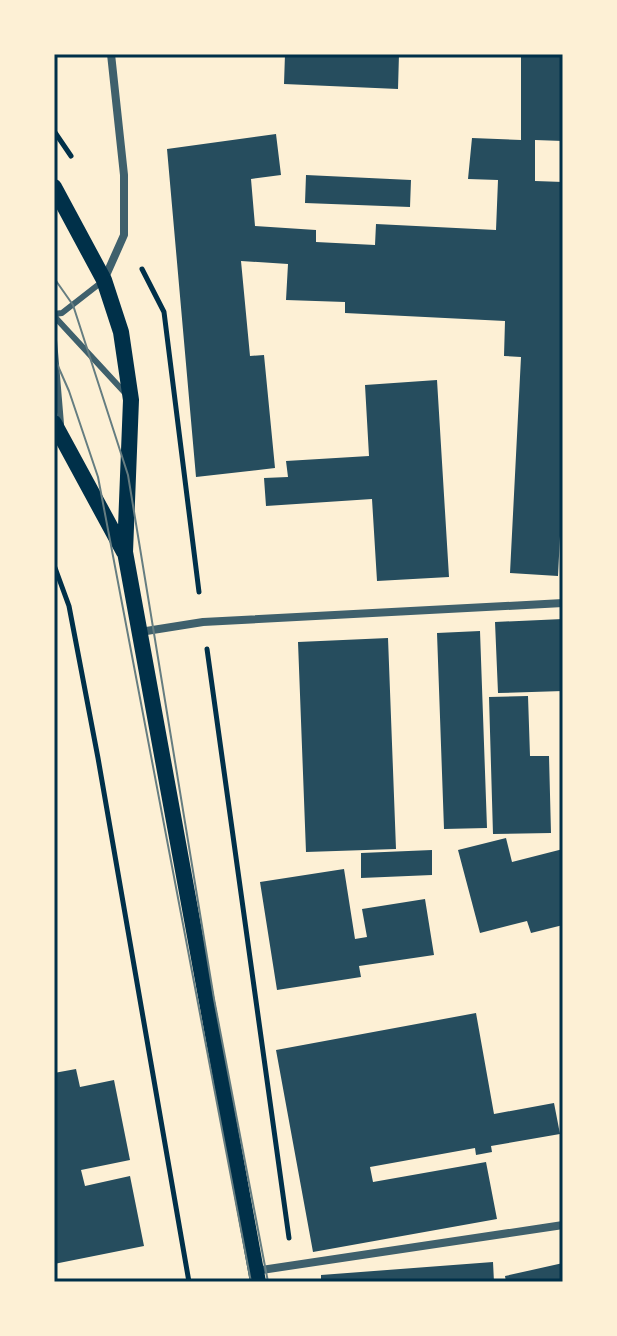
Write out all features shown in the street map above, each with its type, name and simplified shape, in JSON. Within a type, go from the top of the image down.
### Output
[{"type":"main road","points":[[54,187],[104,280],[121,332],[131,400],[125,552],[256,1276]]},
{"type":"main road","points":[[58,429],[125,552]]},
{"type":"street","points":[[104,280],[124,235],[124,175],[111,54]]},
{"type":"street","points":[[139,633],[203,622],[563,603]]},
{"type":"street","points":[[256,1276],[293,1266],[563,1225]]},
{"type":"lane","points":[[104,280],[62,313],[54,315],[131,400]]},
{"type":"lane","points":[[54,340],[58,429]]},
{"type":"path","points":[[54,131],[80,170]]},
{"type":"path","points":[[124,235],[164,312],[203,622],[293,1266]]},
{"type":"path","points":[[54,565],[69,606],[98,758],[189,1282]]},
{"type":"building","points":[[285,54],[399,54],[398,89],[284,84]]},
{"type":"building","points":[[521,54],[563,54],[563,141],[535,140],[535,181],[563,182],[563,476],[558,576],[510,573],[521,357],[504,356],[505,321],[345,313],[345,302],[286,300],[288,264],[241,261],[250,356],[264,355],[275,468],[196,477],[167,149],[276,134],[281,175],[251,179],[255,226],[316,230],[316,242],[375,245],[376,224],[496,230],[498,180],[468,179],[472,138],[521,140]]},
{"type":"building","points":[[306,175],[411,180],[410,207],[305,203]]},
{"type":"building","points":[[437,380],[449,577],[377,581],[372,499],[266,506],[264,478],[288,477],[286,461],[369,456],[365,385]]},
{"type":"building","points":[[563,619],[563,691],[498,693],[495,622]]},
{"type":"building","points":[[480,631],[487,828],[444,829],[437,633]]},
{"type":"building","points":[[388,638],[396,849],[306,852],[298,642]]},
{"type":"building","points":[[528,696],[530,756],[549,756],[551,833],[493,834],[489,697]]},
{"type":"building","points":[[506,838],[512,862],[563,849],[563,925],[531,933],[527,921],[480,933],[458,850]]},
{"type":"building","points":[[432,850],[432,875],[361,878],[361,853]]},
{"type":"building","points":[[344,869],[355,939],[367,937],[362,909],[425,899],[434,955],[359,966],[361,977],[277,990],[260,882]]},
{"type":"building","points":[[476,1013],[494,1114],[554,1103],[560,1134],[491,1146],[492,1152],[476,1155],[475,1148],[370,1167],[373,1182],[486,1162],[497,1219],[313,1252],[276,1050]]},
{"type":"building","points":[[76,1069],[80,1087],[114,1080],[130,1160],[81,1170],[85,1186],[130,1176],[144,1246],[54,1264],[54,1073]]},
{"type":"building","points":[[493,1262],[494,1282],[321,1282],[321,1275]]},
{"type":"building","points":[[563,1263],[563,1282],[506,1282],[505,1276]]},
{"type":"tram line","points":[[54,278],[73,305],[128,475],[214,999],[268,1282]]},
{"type":"tram line","points":[[54,357],[98,477],[251,1282]]}]
